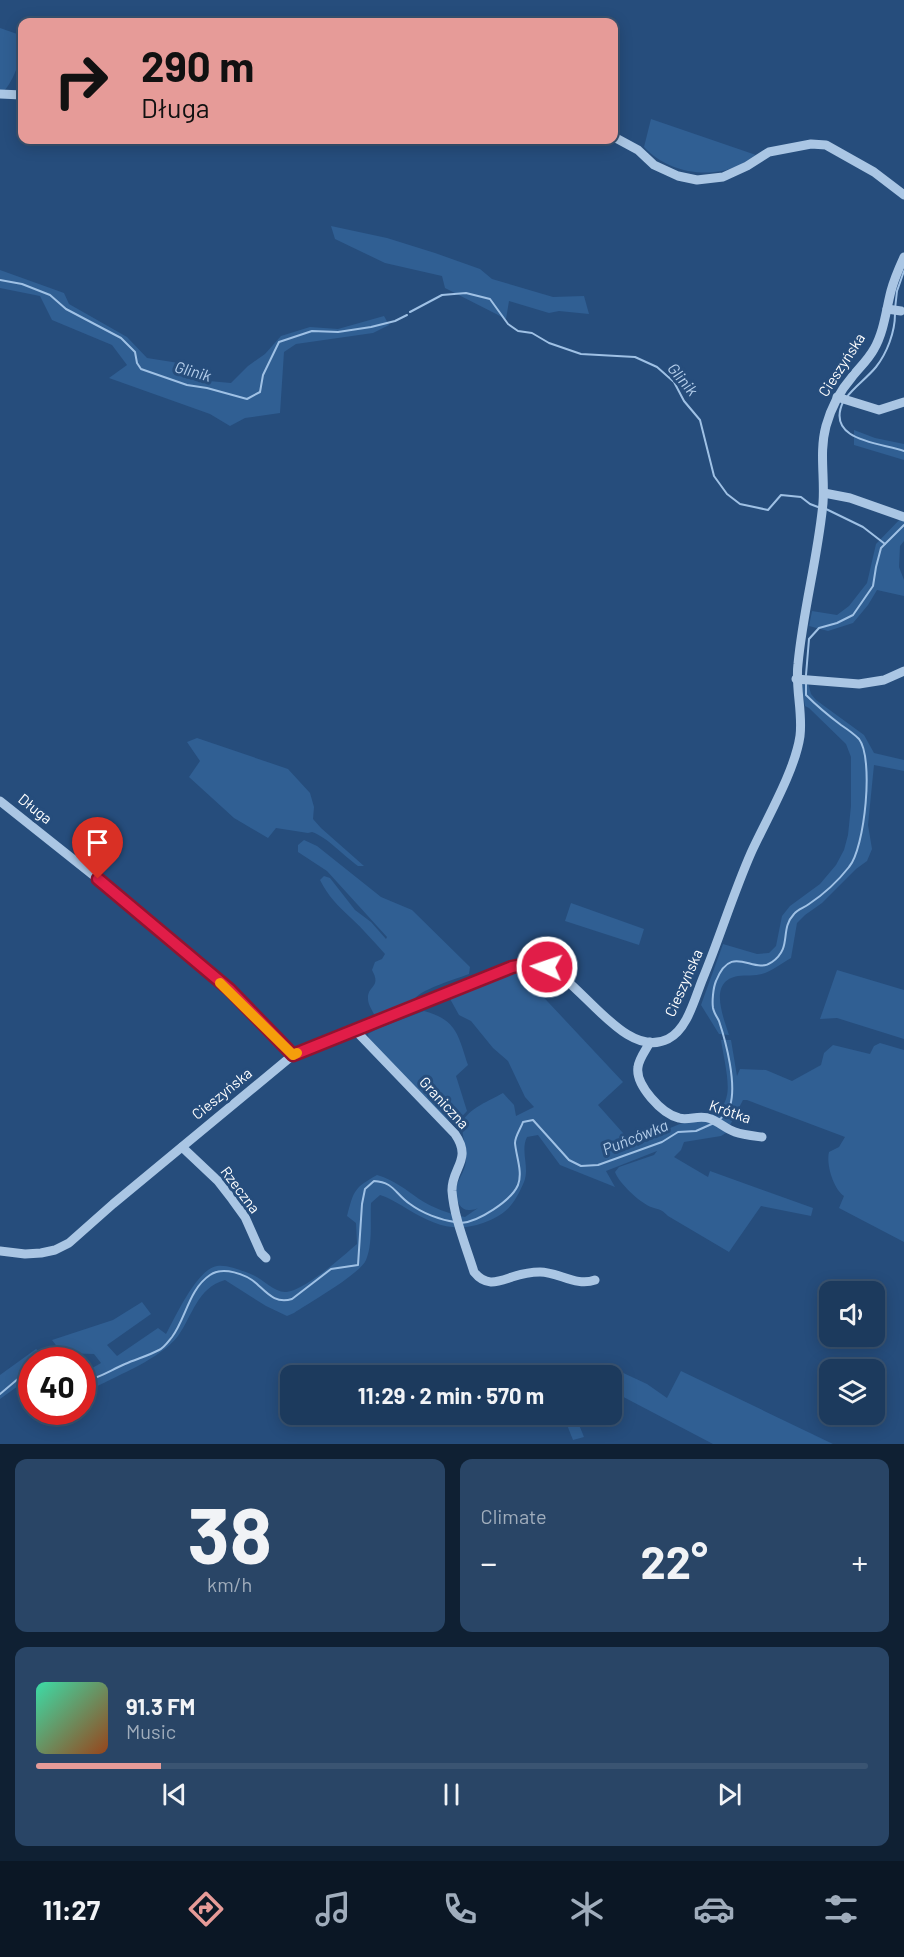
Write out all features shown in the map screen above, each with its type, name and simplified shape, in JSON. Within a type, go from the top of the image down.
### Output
[{"type":"street","points":[[0,94],[18,95]]},
{"type":"street","points":[[618,138],[638,150],[654,165],[678,176],[697,180],[723,177],[769,152],[811,144],[826,145],[874,172],[904,195]]},
{"type":"street","name":"Cieszyńska","points":[[0,1251],[41,1253],[65,1246],[293,1055],[504,970],[533,963],[551,969],[628,1034],[650,1042],[670,1038],[678,1031],[685,1021],[714,952],[750,855],[798,745],[803,679],[802,627],[821,525],[824,493],[822,444],[831,411],[874,349],[894,310],[896,275],[904,257]]},
{"type":"street","points":[[842,398],[879,410],[904,402]]},
{"type":"street","points":[[824,493],[850,498],[904,517]]},
{"type":"street","points":[[803,679],[842,684],[865,683],[884,680],[904,671]]},
{"type":"street","name":"Długa","points":[[0,801],[98,879],[229,989],[293,1055]]},
{"type":"street","name":"Graniczna","points":[[355,1030],[458,1137],[462,1148],[462,1158],[452,1190],[460,1230],[474,1272],[485,1281],[500,1282],[513,1276],[542,1272],[586,1283],[595,1280]]},
{"type":"street","name":"Krótka","points":[[650,1042],[638,1067],[638,1078],[658,1105],[670,1115],[680,1119],[703,1116],[735,1132],[762,1137]]},
{"type":"street","name":"Rzeczna","points":[[182,1147],[218,1181],[232,1199],[245,1217],[261,1253],[266,1258]]},
{"type":"shaded area","points":[[0,28],[18,34],[18,65],[7,87],[3,92],[0,91]]},
{"type":"shaded area","points":[[651,119],[756,155],[728,170],[702,172],[676,168],[653,156],[644,147]]},
{"type":"shaded area","points":[[331,226],[387,238],[435,253],[480,269],[492,279],[553,297],[584,296],[589,314],[559,311],[549,313],[509,301],[506,319],[445,288],[442,276],[385,263],[335,239]]},
{"type":"shaded area","points":[[0,270],[64,293],[69,304],[127,337],[147,358],[185,364],[209,381],[231,383],[248,366],[265,354],[281,336],[310,327],[338,329],[384,316],[389,325],[373,333],[296,344],[284,352],[280,413],[245,418],[230,426],[210,414],[109,378],[127,365],[112,345],[52,320],[40,296],[0,288]]},
{"type":"shaded area","points":[[854,430],[875,438],[904,444],[904,460],[854,445]]},
{"type":"shaded area","points":[[904,515],[904,541],[900,546],[899,567],[904,580],[904,596],[877,590],[853,623],[828,631],[809,626],[812,611],[837,615],[849,606],[867,583],[876,544]]},
{"type":"shaded area","points":[[801,683],[808,683],[811,694],[816,700],[864,735],[874,753],[904,760],[904,771],[874,765],[868,825],[872,849],[867,861],[797,923],[791,958],[766,973],[738,976],[729,979],[723,985],[720,992],[721,1009],[729,1035],[719,1034],[701,1005],[723,944],[757,954],[769,953],[776,946],[782,916],[790,906],[820,884],[836,865],[844,850],[848,835],[851,806],[851,757],[846,744],[805,706]]},
{"type":"shaded area","points":[[197,738],[288,769],[310,793],[314,807],[313,819],[364,866],[358,866],[318,834],[276,828],[268,838],[234,818],[189,777],[200,761],[187,742]]},
{"type":"shaded area","points":[[304,840],[317,846],[381,897],[412,910],[470,967],[469,974],[429,989],[413,1001],[384,1013],[374,1014],[368,999],[368,994],[375,983],[372,970],[375,962],[382,959],[385,954],[326,891],[320,880],[324,876],[330,878],[355,910],[371,922],[386,939],[387,937],[327,871],[298,852],[298,845]]},
{"type":"shaded area","points":[[571,903],[644,929],[639,945],[565,921]]},
{"type":"shaded area","points":[[837,970],[904,990],[904,1039],[837,1018],[820,1019]]},
{"type":"shaded area","points":[[519,971],[623,1082],[598,1105],[631,1142],[638,1146],[670,1128],[720,1109],[728,1089],[721,1040],[731,1040],[737,1076],[740,1069],[766,1070],[792,1081],[821,1065],[824,1053],[833,1045],[870,1054],[874,1046],[880,1043],[904,1050],[904,1242],[839,1208],[844,1196],[834,1182],[828,1157],[829,1152],[839,1147],[845,1137],[747,1100],[743,1100],[726,1133],[721,1136],[684,1142],[681,1150],[674,1157],[708,1177],[710,1171],[813,1208],[811,1216],[761,1206],[729,1252],[662,1211],[646,1205],[625,1187],[615,1172],[619,1167],[654,1155],[657,1151],[606,1171],[615,1187],[560,1165],[538,1135],[527,1137],[524,1148],[526,1176],[524,1182],[513,1203],[498,1216],[473,1226],[445,1226],[427,1220],[380,1195],[371,1203],[370,1239],[366,1260],[354,1273],[333,1288],[287,1316],[266,1306],[225,1280],[208,1289],[178,1336],[161,1352],[96,1387],[96,1366],[101,1363],[96,1357],[96,1347],[57,1347],[52,1340],[113,1320],[142,1302],[151,1314],[107,1345],[117,1356],[158,1328],[166,1334],[195,1284],[209,1269],[217,1266],[230,1267],[249,1273],[273,1288],[285,1292],[302,1286],[322,1273],[357,1244],[356,1223],[347,1216],[349,1207],[359,1187],[377,1175],[447,1212],[465,1217],[478,1208],[466,1210],[462,1208],[456,1193],[466,1163],[462,1123],[474,1109],[503,1093],[514,1105],[516,1116],[534,1107],[525,1097],[508,1061],[493,1048],[471,1021],[459,1015],[449,997]]},
{"type":"shaded area","points":[[424,1011],[443,1019],[455,1030],[468,1065],[456,1076],[467,1111],[455,1124],[439,1115],[369,1041],[368,1034],[379,1028]]},
{"type":"shaded area","points":[[18,1362],[18,1386],[0,1399],[0,1375]]},
{"type":"shaded area","points":[[681,1371],[833,1444],[713,1444],[622,1396],[622,1372],[647,1384],[667,1398]]},
{"type":"shaded area","points":[[567,1425],[579,1425],[584,1437],[573,1440]]},
{"type":"waterway","name":"Puńcówka","points":[[895,309],[897,291],[904,271]]},
{"type":"waterway","name":"Glinik","points":[[0,280],[22,284],[50,295],[66,309],[121,338],[135,352],[141,369],[187,385],[247,399],[260,392],[263,375],[279,342],[312,331],[338,332],[371,327],[395,321],[407,315]]},
{"type":"waterway","name":"Glinik","points":[[410,312],[442,295],[466,293],[490,299],[508,324],[518,331],[532,333],[549,343],[581,354],[635,357],[657,367],[674,382],[684,401],[700,420],[714,476],[727,494],[740,504],[768,510],[781,495],[801,497],[818,507]]},
{"type":"waterway","name":"Puńcówka","points":[[846,398],[884,355],[892,335],[895,314]]},
{"type":"waterway","name":"Puńcówka","points":[[843,402],[840,415],[842,425],[848,433],[870,442],[904,451]]},
{"type":"waterway","name":"Glinik","points":[[826,509],[863,527],[885,544]]},
{"type":"waterway","name":"Puńcówka","points":[[806,675],[809,639],[819,628],[853,615],[873,586],[881,548],[904,525]]},
{"type":"waterway","name":"Puńcówka","points":[[719,1120],[729,1108],[732,1086],[725,1040],[713,1008],[716,981],[722,969],[729,963],[736,961],[765,965],[778,956],[784,944],[787,926],[794,914],[825,892],[849,867],[855,857],[863,823],[867,783],[864,749],[857,737],[806,695],[806,684]]},
{"type":"waterway","name":"Puńcówka","points":[[461,1223],[476,1219],[493,1210],[509,1198],[518,1185],[520,1175],[515,1140],[523,1122],[533,1120],[569,1160],[581,1166],[598,1165],[662,1142],[678,1132],[696,1131],[714,1123]]},
{"type":"waterway","name":"Puńcówka","points":[[96,1377],[163,1348],[177,1329],[197,1288],[215,1272],[228,1271],[241,1274],[273,1297],[286,1300],[292,1299],[331,1269],[358,1265],[362,1204],[365,1189],[374,1181],[390,1186],[420,1210],[437,1218],[455,1222]]},
{"type":"waterway","name":"Puńcówka","points":[[0,1394],[18,1379]]},
{"type":"slow traffic","points":[[220,983],[229,989],[293,1055],[297,1053]]},
{"type":"route","points":[[98,879],[229,989],[293,1055],[512,967],[538,963],[547,967]]}]
